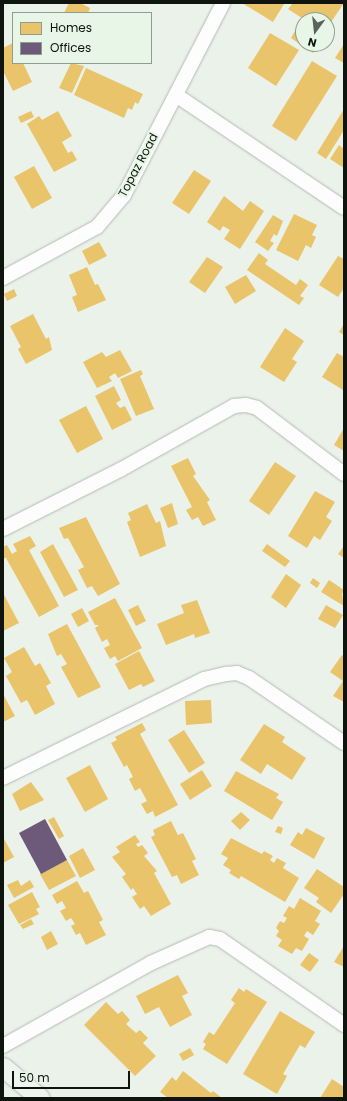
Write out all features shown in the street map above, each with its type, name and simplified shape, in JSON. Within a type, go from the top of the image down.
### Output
[{"type":"main road","points":[[3,1067],[40,1098]]},
{"type":"street","name":"Topaz Road","points":[[3,278],[97,227],[124,195],[223,3]]},
{"type":"street","points":[[176,95],[344,208]]},
{"type":"street","points":[[3,529],[120,470],[234,406],[246,405],[257,408],[344,474]]},
{"type":"street","points":[[3,778],[204,679],[226,674],[237,673],[249,678],[344,743]]},
{"type":"street","points":[[3,1046],[151,963],[209,937],[220,939],[344,1025]]},
{"type":"building: Homes","points":[[69,3],[80,3],[90,8],[88,12],[64,12]]},
{"type":"building: Homes","points":[[242,3],[282,3],[284,4],[273,22]]},
{"type":"building: Homes","points":[[293,3],[344,3],[335,16],[335,12],[295,12],[295,14],[288,9]]},
{"type":"building: Homes","points":[[295,31],[295,41],[291,38]]},
{"type":"building: Homes","points":[[270,33],[295,48],[295,52],[298,52],[276,86],[248,68]]},
{"type":"building: Homes","points":[[12,44],[12,64],[23,64],[32,82],[13,91],[3,71],[3,48]]},
{"type":"building: Homes","points":[[344,44],[344,63],[335,58]]},
{"type":"building: Homes","points":[[312,61],[337,76],[296,141],[272,126]]},
{"type":"building: Homes","points":[[71,64],[84,66],[72,93],[59,88]]},
{"type":"building: Homes","points":[[86,68],[143,94],[138,104],[135,102],[132,110],[128,108],[124,118],[74,95]]},
{"type":"building: Homes","points":[[344,109],[344,130],[326,159],[317,153]]},
{"type":"building: Homes","points":[[31,111],[34,117],[21,123],[18,117]]},
{"type":"building: Homes","points":[[58,111],[72,136],[62,142],[68,153],[72,151],[77,160],[54,172],[27,124],[39,116],[42,120]]},
{"type":"building: Homes","points":[[339,145],[344,149],[344,168],[330,159]]},
{"type":"building: Homes","points":[[34,166],[52,198],[32,209],[14,177]]},
{"type":"building: Homes","points":[[194,170],[211,181],[189,214],[172,203]]},
{"type":"building: Homes","points":[[224,196],[243,211],[250,201],[264,211],[240,249],[224,239],[230,230],[223,226],[220,231],[207,222]]},
{"type":"building: Homes","points":[[294,214],[317,225],[312,235],[316,237],[311,248],[306,245],[298,261],[276,250]]},
{"type":"building: Homes","points":[[273,215],[283,221],[277,236],[274,234],[270,241],[274,243],[268,251],[255,242]]},
{"type":"building: Homes","points":[[99,242],[107,256],[89,265],[82,251]]},
{"type":"building: Homes","points":[[259,253],[268,260],[265,264],[296,285],[300,279],[308,285],[300,296],[304,298],[299,305],[247,270]]},
{"type":"building: Homes","points":[[338,256],[344,259],[344,288],[338,297],[319,285]]},
{"type":"building: Homes","points":[[207,257],[223,267],[205,293],[189,282]]},
{"type":"building: Homes","points":[[87,267],[95,285],[98,284],[106,300],[78,312],[72,297],[77,295],[69,275]]},
{"type":"building: Homes","points":[[246,275],[256,291],[235,304],[225,287]]},
{"type":"building: Homes","points":[[14,289],[17,296],[7,301],[4,294]]},
{"type":"building: Homes","points":[[33,314],[46,339],[49,337],[52,350],[26,364],[18,349],[21,347],[10,326]]},
{"type":"building: Homes","points":[[344,324],[344,335],[339,332]]},
{"type":"building: Homes","points":[[285,328],[304,341],[292,359],[297,362],[284,382],[260,367]]},
{"type":"building: Homes","points":[[120,350],[132,371],[118,378],[115,373],[109,377],[112,381],[97,388],[83,362],[102,352],[106,357]]},
{"type":"building: Homes","points":[[337,353],[344,357],[343,390],[322,377]]},
{"type":"building: Homes","points":[[141,370],[143,374],[140,376],[154,409],[136,416],[120,379]]},
{"type":"building: Homes","points":[[114,386],[121,400],[116,403],[120,408],[125,406],[132,420],[112,430],[95,396]]},
{"type":"building: Homes","points":[[86,406],[103,439],[77,453],[59,420]]},
{"type":"building: Homes","points":[[344,428],[344,451],[334,445]]},
{"type":"building: Homes","points":[[188,458],[196,474],[193,476],[210,500],[207,502],[216,520],[203,526],[198,517],[192,520],[186,510],[192,507],[171,466]]},
{"type":"building: Homes","points":[[275,462],[296,476],[269,515],[249,501]]},
{"type":"building: Homes","points":[[315,491],[335,502],[326,517],[332,521],[320,540],[314,536],[307,548],[288,536]]},
{"type":"building: Homes","points":[[172,503],[178,524],[168,528],[160,508]]},
{"type":"building: Homes","points":[[147,504],[156,523],[160,521],[166,546],[140,557],[127,522],[131,520],[128,513]]},
{"type":"building: Homes","points":[[86,517],[120,584],[98,596],[92,586],[87,588],[78,570],[84,567],[68,538],[64,539],[59,528]]},
{"type":"building: Homes","points":[[30,536],[36,546],[29,550],[59,606],[39,617],[6,558],[3,558],[3,547],[7,545],[12,554],[17,551],[13,544]]},
{"type":"building: Homes","points":[[53,544],[78,590],[64,597],[40,552]]},
{"type":"building: Homes","points":[[267,544],[290,561],[285,567],[262,551]]},
{"type":"building: Homes","points":[[344,546],[344,558],[338,554]]},
{"type":"building: Homes","points":[[286,574],[301,585],[286,608],[271,597]]},
{"type":"building: Homes","points":[[313,578],[320,583],[317,588],[310,583]]},
{"type":"building: Homes","points":[[329,580],[344,590],[342,594],[344,606],[321,592]]},
{"type":"building: Homes","points":[[3,593],[19,623],[3,631]]},
{"type":"building: Homes","points":[[115,598],[142,648],[118,661],[115,656],[110,659],[104,648],[110,645],[107,639],[102,642],[95,628],[99,625],[95,625],[88,612]]},
{"type":"building: Homes","points":[[197,600],[210,633],[195,638],[194,634],[166,645],[157,624],[184,613],[181,605]]},
{"type":"building: Homes","points":[[138,605],[146,621],[136,626],[128,610]]},
{"type":"building: Homes","points":[[326,605],[343,615],[335,628],[318,619]]},
{"type":"building: Homes","points":[[82,608],[89,621],[78,627],[71,614]]},
{"type":"building: Homes","points":[[67,624],[101,687],[78,698],[61,667],[67,664],[61,654],[57,656],[48,634]]},
{"type":"building: Homes","points":[[24,647],[35,666],[40,663],[51,683],[46,686],[55,704],[35,715],[27,700],[21,703],[6,676],[12,672],[4,658]]},
{"type":"building: Homes","points":[[139,651],[155,681],[143,687],[141,684],[129,690],[115,664]]},
{"type":"building: Homes","points":[[342,655],[344,657],[344,702],[333,696],[343,681],[330,672]]},
{"type":"building: Homes","points":[[3,694],[15,716],[3,722]]},
{"type":"building: Homes","points":[[211,700],[212,723],[186,725],[185,701]]},
{"type":"building: Homes","points":[[142,723],[146,730],[140,734],[178,805],[155,817],[153,811],[147,814],[141,804],[147,801],[140,788],[135,791],[129,779],[133,777],[127,765],[124,767],[111,743],[117,740],[115,737]]},
{"type":"building: Homes","points":[[264,724],[285,737],[282,742],[306,758],[292,780],[267,764],[261,774],[240,760]]},
{"type":"building: Homes","points":[[184,730],[205,763],[189,773],[168,740]]},
{"type":"building: Homes","points":[[90,765],[108,799],[85,812],[66,778]]},
{"type":"building: Homes","points":[[202,770],[212,786],[190,800],[180,784]]},
{"type":"building: Homes","points":[[236,771],[279,794],[276,798],[283,802],[272,820],[224,791]]},
{"type":"building: Homes","points":[[31,782],[44,800],[20,811],[12,794]]},
{"type":"building: Homes","points":[[241,812],[250,820],[240,830],[231,821]]},
{"type":"building: Homes","points":[[54,817],[64,836],[59,839],[48,820]]},
{"type":"building: Homes","points":[[171,821],[178,835],[183,833],[196,859],[192,861],[199,875],[181,884],[177,875],[172,877],[151,837],[155,835],[153,830]]},
{"type":"building: Homes","points":[[278,826],[283,828],[281,834],[275,832]]},
{"type":"building: Homes","points":[[306,828],[325,838],[314,859],[290,845],[298,832],[302,835]]},
{"type":"building: Homes","points":[[135,835],[140,842],[136,844],[138,847],[142,845],[148,853],[144,856],[157,871],[154,873],[171,904],[151,916],[144,906],[140,909],[132,897],[137,894],[133,888],[131,890],[122,877],[126,874],[112,857],[120,852],[116,847]]},
{"type":"building: Homes","points":[[231,838],[262,854],[264,851],[273,856],[270,860],[274,863],[277,858],[286,863],[283,868],[299,878],[285,902],[241,876],[239,879],[229,873],[231,870],[223,865],[228,858],[221,854]]},
{"type":"building: Homes","points":[[4,839],[14,857],[3,863],[3,840]]},
{"type":"building: Homes","points":[[83,848],[95,870],[80,878],[69,856]]},
{"type":"building: Homes","points":[[67,860],[76,876],[49,890],[40,874]]},
{"type":"building: Homes","points":[[317,869],[344,887],[344,894],[331,913],[316,902],[319,898],[304,888]]},
{"type":"building: Homes","points":[[18,880],[21,886],[30,880],[34,887],[14,898],[7,885]]},
{"type":"building: Homes","points":[[77,881],[84,893],[88,891],[103,920],[99,922],[106,935],[86,945],[80,933],[76,935],[71,926],[75,924],[71,918],[66,921],[60,911],[66,908],[62,901],[57,904],[52,895]]},
{"type":"building: Homes","points":[[32,892],[40,907],[36,909],[39,914],[19,924],[8,905]]},
{"type":"building: Homes","points":[[300,898],[321,911],[315,921],[320,924],[313,935],[307,931],[304,936],[309,939],[302,951],[296,948],[292,954],[278,946],[282,940],[276,936],[279,931],[276,928],[280,921],[284,923],[287,918],[283,916],[289,906],[294,909]]},
{"type":"building: Homes","points":[[31,919],[34,924],[23,929],[20,925]]},
{"type":"building: Homes","points":[[51,931],[58,944],[47,950],[41,937]]},
{"type":"building: Homes","points":[[344,946],[344,967],[334,962]]},
{"type":"building: Homes","points":[[309,953],[319,960],[310,972],[300,965]]},
{"type":"building: Homes","points":[[178,975],[188,993],[182,996],[192,1015],[170,1027],[159,1007],[145,1014],[136,996]]},
{"type":"building: Homes","points":[[239,988],[244,992],[246,989],[267,1002],[227,1064],[203,1049],[206,1044],[203,1042],[209,1032],[214,1035],[235,1003],[231,1000]]},
{"type":"building: Homes","points":[[106,1002],[118,1014],[122,1011],[130,1020],[126,1024],[136,1033],[140,1030],[148,1038],[143,1043],[156,1056],[135,1076],[84,1025]]},
{"type":"building: Homes","points":[[280,1011],[315,1032],[305,1048],[300,1045],[283,1074],[287,1076],[277,1094],[243,1074]]},
{"type":"building: Homes","points":[[190,1048],[194,1055],[183,1061],[179,1054]]},
{"type":"building: Homes","points":[[183,1071],[211,1093],[213,1091],[222,1098],[168,1098],[160,1092],[172,1077],[176,1081]]},
{"type":"building: Homes","points":[[332,1079],[344,1087],[344,1095],[342,1098],[320,1098]]},
{"type":"building: Offices","points":[[45,819],[67,860],[41,874],[19,833]]}]
